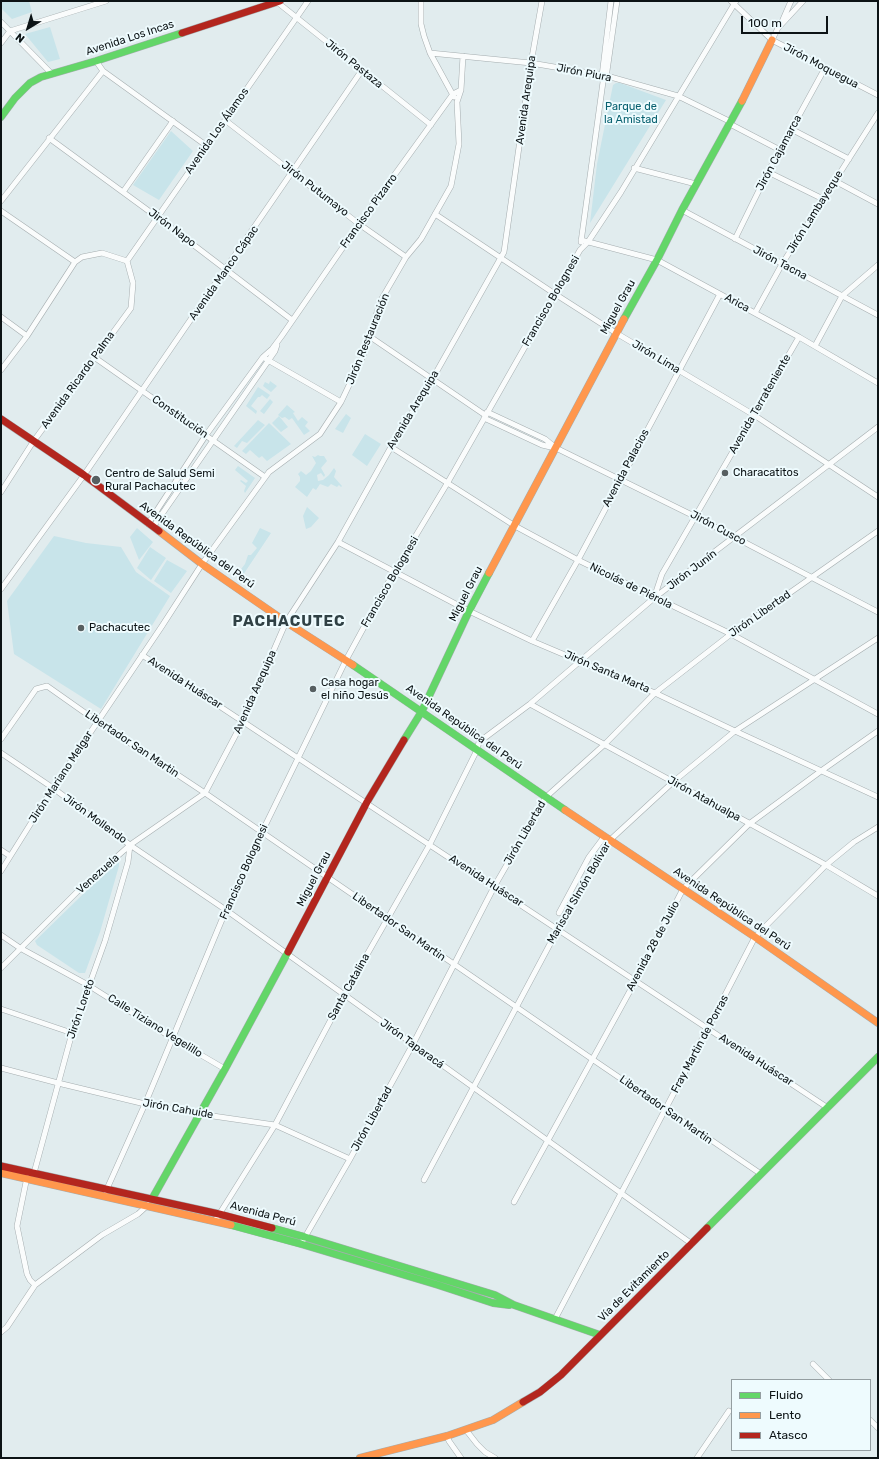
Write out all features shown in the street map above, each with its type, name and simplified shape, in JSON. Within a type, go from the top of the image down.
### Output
[{"type":"main road","name":"Avenida Los Incas","points":[[1,117],[15,98],[30,83],[51,73],[96,61],[264,4],[279,2]]},
{"type":"main road","name":"Miguel Grau","points":[[150,1203],[225,1069],[328,877],[366,802],[422,711],[470,610],[616,333],[657,260],[682,210],[730,123],[772,40]]},
{"type":"main road","name":"Avenida República del Perú","points":[[1,419],[84,475],[202,564],[286,622],[422,711],[546,798],[755,937],[878,1023]]},
{"type":"main road","name":"Vía de Evitamiento","points":[[360,1458],[466,1430],[493,1420],[540,1392],[561,1375],[878,1057]]},
{"type":"main road","name":"Avenida Perú","points":[[1,1166],[105,1193],[305,1237],[495,1295],[514,1305],[600,1336]]},
{"type":"main road","name":"Avenida Perú","points":[[1,1173],[30,1174]]},
{"type":"main road","name":"Avenida Perú","points":[[217,1217],[493,1303],[514,1305]]},
{"type":"street","points":[[1,43],[10,31],[106,1]]},
{"type":"street","name":"Avenida Los Álamos","points":[[127,261],[308,1]]},
{"type":"street","name":"Jirón Restauración","points":[[421,1],[421,24],[430,53],[457,102]]},
{"type":"street","name":"Avenida Arequipa","points":[[205,792],[243,721],[286,622],[338,542],[391,447],[433,378],[502,258],[531,63],[542,1]]},
{"type":"street","points":[[604,76],[611,1]]},
{"type":"street","points":[[580,250],[603,82],[617,1]]},
{"type":"street","points":[[778,28],[791,1]]},
{"type":"street","name":"Miguel Grau","points":[[772,40],[778,28],[803,1]]},
{"type":"street","name":"Jirón Pastaza","points":[[279,2],[296,18],[431,125]]},
{"type":"street","name":"Jirón Moquegua","points":[[733,2],[772,40],[878,95]]},
{"type":"street","name":"Francisco Bolognesi","points":[[105,1193],[145,1104],[226,910],[298,757],[346,660],[394,572],[448,482],[580,250],[588,242],[621,192],[733,2]]},
{"type":"street","points":[[1,22],[51,73]]},
{"type":"street","name":"Jirón Piura","points":[[430,53],[531,63],[604,76],[678,96],[780,150]]},
{"type":"street","name":"Jirón Restauración","points":[[202,564],[269,472],[320,434],[341,402],[363,356],[382,300],[406,257],[421,238],[451,186],[459,144],[457,102],[461,90],[462,56]]},
{"type":"street","points":[[96,61],[103,71],[207,146]]},
{"type":"street","name":"Jirón Cajamarca","points":[[735,239],[768,172],[824,68]]},
{"type":"street","name":"Avenida Manco Cápac","points":[[1,589],[84,475],[362,70]]},
{"type":"street","points":[[1,201],[103,71]]},
{"type":"street","name":"Francisco Pizarro","points":[[151,526],[206,435],[263,357],[272,349],[281,337],[359,224],[453,94],[461,90]]},
{"type":"street","name":"Jirón Lambayeque","points":[[755,313],[782,264],[878,113]]},
{"type":"street","name":"Jirón Putumayo","points":[[225,120],[359,224],[406,257]]},
{"type":"street","points":[[123,192],[173,121]]},
{"type":"street","points":[[791,129],[849,159]]},
{"type":"street","name":"Jirón Napo","points":[[49,138],[157,217],[292,320]]},
{"type":"street","points":[[634,168],[696,184]]},
{"type":"street","points":[[768,172],[823,199]]},
{"type":"street","points":[[835,181],[878,204]]},
{"type":"street","name":"Jirón Tacna","points":[[682,210],[878,315]]},
{"type":"street","points":[[1,211],[74,262]]},
{"type":"street","name":"Jirón Lima","points":[[435,214],[616,333],[754,415],[878,497]]},
{"type":"street","name":"Arica","points":[[581,240],[657,260],[799,337],[878,383]]},
{"type":"street","points":[[1,370],[27,336],[74,262],[82,257],[102,253],[127,261]]},
{"type":"street","name":"Avenida Ricardo Palma","points":[[1,492],[33,442],[131,308],[133,283],[127,261]]},
{"type":"street","points":[[815,346],[842,296],[878,265]]},
{"type":"street","name":"Avenida Palacios","points":[[532,641],[578,560],[720,294]]},
{"type":"street","points":[[1,317],[27,336]]},
{"type":"street","name":"Jirón Cusco","points":[[370,336],[485,415],[542,445],[556,448],[696,516],[735,538],[878,612]]},
{"type":"street","name":"Francisco Pizarro","points":[[151,526],[213,441],[275,351],[281,337]]},
{"type":"street","name":"Avenida Terrateniente","points":[[654,598],[660,578],[799,337]]},
{"type":"street","name":"Constitución","points":[[94,357],[265,477]]},
{"type":"street","points":[[263,357],[341,402]]},
{"type":"street","name":"Jirón Junín","points":[[477,750],[479,742],[530,704],[654,598],[735,538],[878,427]]},
{"type":"street","name":"Nicolás de Piérola","points":[[391,447],[515,526],[578,560],[731,634],[878,714]]},
{"type":"street","name":"Jirón Libertad","points":[[301,1244],[350,1159],[413,1044],[494,887],[546,798],[605,744],[655,692],[731,634],[878,531]]},
{"type":"street","name":"Jirón Santa Marta","points":[[338,542],[394,572],[532,641],[655,692],[735,732],[878,797]]},
{"type":"street","name":"Jirón Mariano Melgar","points":[[1,871],[53,788],[202,564]]},
{"type":"street","name":"Mariscal SImón Bolívar","points":[[424,1180],[606,839],[735,732],[878,638]]},
{"type":"street","name":"Avenida Huáscar","points":[[142,655],[828,1108]]},
{"type":"street","name":"Libertador San Martin","points":[[1,739],[36,689],[47,686],[98,722],[205,792],[592,1060],[761,1174]]},
{"type":"street","name":"Jirón Atahualpa","points":[[530,704],[826,865],[878,896]]},
{"type":"street","name":"Avenida 28 de Julio","points":[[514,1202],[636,980],[683,890],[749,824],[878,731]]},
{"type":"street","name":"Santa Catalina","points":[[217,1217],[275,1125],[344,995],[430,844],[477,750]]},
{"type":"street","name":"Jirón Mollendo","points":[[1,753],[53,788],[130,845]]},
{"type":"street","name":"Venezuela","points":[[1,968],[77,892],[130,845],[205,792]]},
{"type":"street","name":"Fray Martin de Porras","points":[[555,1319],[755,937],[826,865],[854,842],[878,827]]},
{"type":"street","points":[[559,913],[589,857],[606,839]]},
{"type":"street","name":"Jirón Taparacá","points":[[130,845],[226,910],[692,1244]]},
{"type":"street","name":"Jirón Loreto","points":[[35,1285],[27,1274],[17,1226],[30,1174],[72,1033],[88,985],[105,942],[128,862],[130,845]]},
{"type":"street","points":[[1,850],[10,856]]},
{"type":"street","name":"Calle Tiziano Vegelillo","points":[[1,936],[88,985],[172,1038],[225,1069]]},
{"type":"street","points":[[1,1009],[72,1033]]},
{"type":"street","name":"Jirón Cahuide","points":[[1,1068],[145,1104],[199,1114],[275,1125],[350,1159]]},
{"type":"street","points":[[1,1332],[7,1327],[35,1285],[102,1235],[138,1214],[150,1203]]},
{"type":"street","points":[[813,1364],[828,1379]]},
{"type":"street","points":[[697,1458],[729,1411]]},
{"type":"street","points":[[466,1430],[485,1452],[495,1458]]},
{"type":"street","points":[[447,1436],[461,1458]]},
{"type":"green space","points":[[1,1],[29,1],[32,12],[12,19],[1,8]]},
{"type":"green space","points":[[50,27],[60,59],[48,62],[25,34]]},
{"type":"green space","name":"Parque de la Amistad","points":[[620,83],[666,100],[590,223],[597,164],[613,85]]},
{"type":"green space","points":[[171,131],[193,151],[159,200],[133,185]]},
{"type":"green space","points":[[270,381],[277,386],[271,392],[263,386],[265,382],[269,384]]},
{"type":"green space","points":[[258,387],[270,395],[267,399],[262,395],[258,397],[251,406],[257,411],[256,414],[246,406]]},
{"type":"green space","points":[[270,399],[273,402],[264,414],[260,411]]},
{"type":"green space","points":[[287,405],[295,412],[293,413],[298,421],[302,417],[308,422],[305,426],[310,431],[304,435],[292,418],[289,420],[278,415]]},
{"type":"green space","points":[[346,414],[351,418],[343,433],[335,429]]},
{"type":"green space","points":[[279,416],[288,427],[281,432],[272,423]]},
{"type":"green space","points":[[258,420],[265,425],[247,443],[242,441],[237,448],[234,446]]},
{"type":"green space","points":[[269,423],[291,444],[267,461],[262,456],[259,458],[250,450],[246,454],[242,451]]},
{"type":"green space","points":[[365,434],[381,444],[367,466],[352,455]]},
{"type":"green space","points":[[318,455],[324,456],[327,461],[321,468],[325,475],[324,477],[321,473],[317,475],[318,481],[323,480],[334,468],[336,471],[334,477],[342,486],[341,487],[339,485],[337,487],[331,484],[328,487],[320,484],[316,490],[313,488],[307,497],[295,487],[300,481],[298,474],[301,471],[306,475],[311,471],[316,463],[312,456],[315,457]]},
{"type":"green space","points":[[238,466],[255,478],[245,493],[244,491],[246,486],[240,481],[241,480],[246,483],[248,481],[235,470]]},
{"type":"green space","points":[[307,507],[319,518],[311,527],[306,529],[303,516]]},
{"type":"green space","points":[[137,528],[153,542],[139,560],[130,537]]},
{"type":"green space","points":[[260,528],[271,533],[243,575],[238,573],[245,564],[248,555],[251,555],[257,548],[252,543]]},
{"type":"green space","name":"Pachacutec","points":[[54,536],[86,543],[121,547],[136,572],[170,596],[101,709],[14,654],[7,601]]},
{"type":"green space","points":[[150,547],[166,558],[151,580],[137,568]]},
{"type":"green space","points":[[167,560],[187,571],[171,593],[154,581]]},
{"type":"green space","points":[[118,860],[119,866],[100,932],[85,973],[79,973],[37,945],[35,941]]},
{"type":"traffic: fast","points":[[1,117],[15,98],[30,83],[41,77],[182,33]]},
{"type":"traffic: fast","points":[[624,319],[742,101]]},
{"type":"traffic: fast","points":[[404,740],[422,711],[469,611],[489,573]]},
{"type":"traffic: fast","points":[[353,665],[565,810]]},
{"type":"traffic: fast","points":[[152,1199],[225,1069],[288,952]]},
{"type":"traffic: fast","points":[[707,1228],[878,1057]]},
{"type":"traffic: fast","points":[[231,1225],[301,1244],[493,1303],[509,1305]]},
{"type":"traffic: fast","points":[[272,1228],[495,1295],[514,1305],[600,1335]]},
{"type":"traffic: slow","points":[[742,101],[772,40]]},
{"type":"traffic: slow","points":[[489,573],[624,319]]},
{"type":"traffic: slow","points":[[159,531],[202,564],[286,622],[353,665]]},
{"type":"traffic: slow","points":[[565,810],[755,937],[878,1023]]},
{"type":"traffic: slow","points":[[1,1173],[231,1225]]},
{"type":"traffic: slow","points":[[360,1458],[447,1436],[493,1420],[523,1402]]},
{"type":"traffic: jam","points":[[182,33],[280,1]]},
{"type":"traffic: jam","points":[[1,419],[84,475],[159,531]]},
{"type":"traffic: jam","points":[[288,952],[367,802],[404,740]]},
{"type":"traffic: jam","points":[[1,1166],[219,1214],[272,1228]]},
{"type":"traffic: jam","points":[[523,1402],[540,1392],[561,1375],[707,1228]]},
{"type":"place","name":"Characatitos","points":[[725,473]]},
{"type":"place","name":"Centro de Salud Semi Rural Pachacutec","points":[[96,480]]},
{"type":"place","name":"Pachacutec","points":[[81,628]]},
{"type":"place","name":"Casa hogar el niño Jesús","points":[[313,689]]},
{"type":"district","name":"PACHACUTEC","points":[[289,622]]}]
